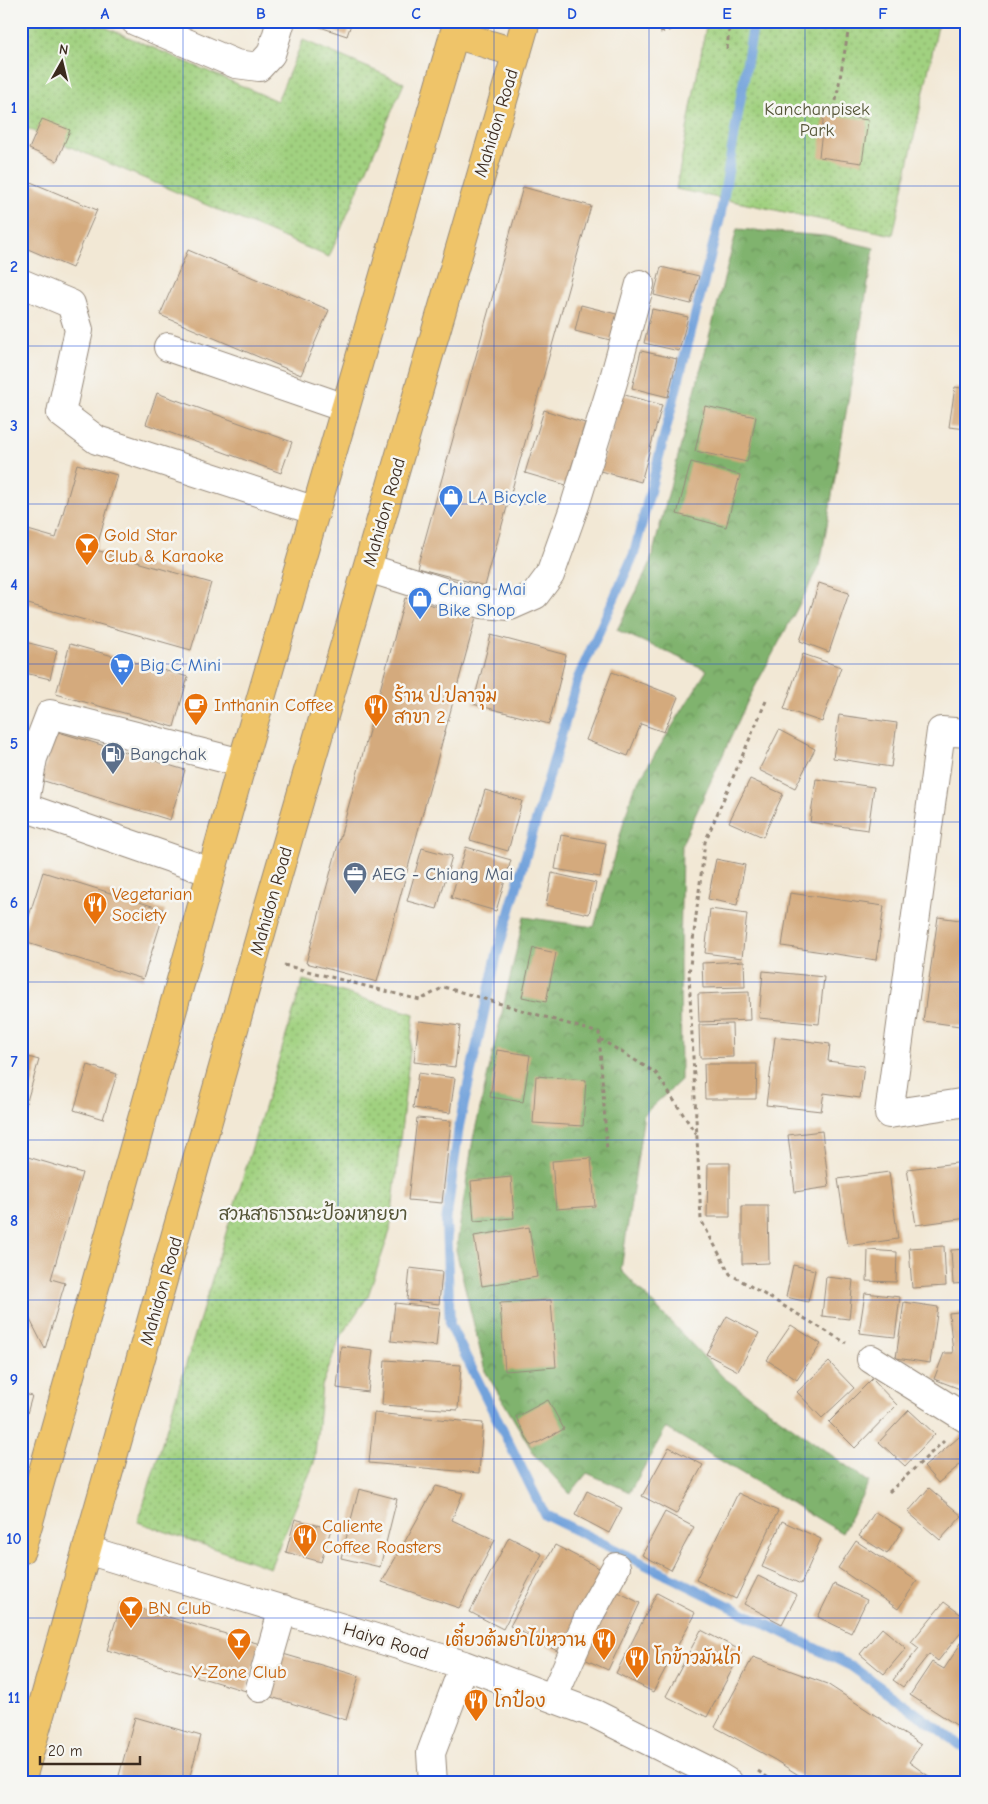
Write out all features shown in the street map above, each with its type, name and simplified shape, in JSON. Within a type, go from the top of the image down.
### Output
[{"type":"main road","name":"Mahidon Road","points":[[21,1782],[254,957],[526,21]]},
{"type":"main road","points":[[21,1550],[242,762],[456,28],[517,54]]},
{"type":"street","points":[[135,21],[236,64],[258,67],[271,54],[281,21]]},
{"type":"street","points":[[21,283],[71,304],[79,330],[61,413],[98,440],[316,511]]},
{"type":"street","points":[[368,568],[482,604],[510,606],[536,595],[550,575],[575,505],[613,382],[640,284]]},
{"type":"street","points":[[168,347],[345,408]]},
{"type":"street","points":[[211,872],[24,807],[33,758],[50,714],[242,762]]},
{"type":"street","points":[[967,733],[942,730],[889,1114],[967,1102]]},
{"type":"street","points":[[871,1359],[967,1419]]},
{"type":"street","name":"Haiya Road","points":[[87,1550],[464,1664],[595,1714],[712,1772],[729,1783]]},
{"type":"street","points":[[553,1698],[591,1612],[616,1567]]},
{"type":"street","points":[[260,1688],[282,1609]]},
{"type":"street","points":[[433,1783],[431,1753],[464,1664]]},
{"type":"path","points":[[660,32],[701,21]]},
{"type":"path","points":[[727,49],[730,21]]},
{"type":"path","points":[[836,100],[850,21]]},
{"type":"path","points":[[766,701],[705,842],[689,974],[701,1220],[730,1274],[871,1359]]},
{"type":"path","points":[[285,966],[288,956]]},
{"type":"path","points":[[254,957],[420,1000],[444,987],[599,1032],[607,1150]]},
{"type":"path","points":[[599,1039],[656,1073],[697,1136]]},
{"type":"path","points":[[889,1492],[946,1440]]},
{"type":"path","points":[[752,1768],[776,1783]]},
{"type":"green space","points":[[21,21],[91,21],[277,101],[303,40],[404,83],[329,257],[21,126]]},
{"type":"green space","name":"Kanchanpisek Park","points":[[707,21],[939,21],[893,235],[676,189]]},
{"type":"green space","points":[[737,229],[825,236],[874,248],[820,566],[749,698],[682,844],[680,961],[681,1080],[644,1114],[621,1270],[724,1378],[869,1482],[842,1533],[666,1428],[630,1492],[587,1473],[570,1494],[536,1457],[485,1371],[456,1250],[473,1139],[524,917],[594,927],[633,790],[707,670],[617,630],[650,564]]},
{"type":"green space","name":"สวนสาธารณะป้อมหายยา","points":[[303,980],[414,1014],[390,1231],[368,1296],[340,1337],[322,1386],[314,1463],[270,1568],[138,1522]]},
{"type":"building","points":[[318,21],[352,21],[347,36],[317,26]]},
{"type":"building","points":[[824,114],[868,120],[862,163],[819,157]]},
{"type":"building","points":[[42,119],[70,130],[57,161],[29,149]]},
{"type":"building","points":[[21,178],[97,210],[72,268],[21,246]]},
{"type":"building","points":[[523,187],[591,206],[485,586],[417,568]]},
{"type":"building","points":[[188,250],[329,310],[301,375],[160,315]]},
{"type":"building","points":[[661,267],[699,276],[691,304],[654,295]]},
{"type":"building","points":[[581,305],[624,316],[618,342],[575,331]]},
{"type":"building","points":[[652,309],[688,317],[679,351],[644,343]]},
{"type":"building","points":[[641,351],[677,359],[668,397],[632,388]]},
{"type":"building","points":[[955,387],[967,389],[967,429],[949,427]]},
{"type":"building","points":[[157,393],[292,442],[281,473],[146,424]]},
{"type":"building","points":[[621,394],[662,405],[641,482],[600,471]]},
{"type":"building","points":[[705,406],[756,417],[747,462],[695,451]]},
{"type":"building","points":[[544,410],[585,423],[566,485],[525,473]]},
{"type":"building","points":[[691,462],[740,475],[726,527],[677,514]]},
{"type":"building","name":"Gold Star Club & Karaoke","points":[[77,464],[117,475],[96,550],[211,583],[191,650],[21,602],[21,528],[56,538]]},
{"type":"building","points":[[819,583],[849,593],[829,652],[800,641]]},
{"type":"building","points":[[405,598],[476,617],[377,982],[306,963]]},
{"type":"building","points":[[491,635],[566,655],[549,724],[473,704]]},
{"type":"building","points":[[21,641],[57,650],[50,679],[21,672]]},
{"type":"building","name":"Big C Mini","points":[[70,644],[188,677],[174,727],[56,694]]},
{"type":"building","points":[[803,654],[841,667],[822,722],[784,709]]},
{"type":"building","points":[[612,672],[678,697],[664,732],[641,724],[628,756],[586,740]]},
{"type":"building","points":[[839,715],[897,723],[891,767],[833,758]]},
{"type":"building","points":[[779,730],[815,749],[795,788],[759,770]]},
{"type":"building","name":"Bangchak","points":[[55,731],[185,770],[170,820],[41,780]]},
{"type":"building","points":[[750,779],[783,794],[763,837],[729,822]]},
{"type":"building","points":[[816,779],[874,787],[868,830],[810,822]]},
{"type":"building","points":[[485,790],[522,801],[508,851],[470,840]]},
{"type":"building","points":[[561,835],[606,843],[600,877],[555,869]]},
{"type":"building","points":[[466,847],[511,860],[496,911],[451,898]]},
{"type":"building","points":[[422,848],[452,856],[437,909],[407,901]]},
{"type":"building","points":[[716,859],[745,865],[737,905],[708,899]]},
{"type":"building","points":[[43,872],[165,910],[143,979],[21,941]]},
{"type":"building","points":[[552,873],[596,883],[589,914],[546,905]]},
{"type":"building","points":[[790,893],[884,906],[876,960],[782,946]]},
{"type":"building","points":[[710,909],[747,914],[742,958],[705,953]]},
{"type":"building","points":[[938,917],[967,921],[967,1027],[923,1021]]},
{"type":"building","points":[[533,948],[556,953],[546,1002],[522,997]]},
{"type":"building","points":[[744,961],[745,987],[703,988],[702,963]]},
{"type":"building","points":[[763,971],[824,977],[819,1024],[759,1018]]},
{"type":"building","points":[[749,992],[750,1020],[699,1022],[698,994]]},
{"type":"building","points":[[419,1021],[460,1026],[455,1067],[414,1062]]},
{"type":"building","points":[[732,1024],[733,1057],[700,1058],[699,1025]]},
{"type":"building","points":[[775,1037],[830,1044],[828,1061],[864,1066],[860,1098],[824,1093],[821,1111],[766,1105]]},
{"type":"building","points":[[497,1050],[530,1055],[523,1102],[490,1097]]},
{"type":"building","points":[[21,1055],[39,1060],[22,1118],[21,1117]]},
{"type":"building","points":[[704,1064],[757,1064],[756,1099],[705,1099]]},
{"type":"building","points":[[88,1065],[117,1074],[103,1119],[74,1110]]},
{"type":"building","points":[[418,1073],[455,1078],[450,1113],[413,1108]]},
{"type":"building","points":[[536,1076],[586,1080],[583,1126],[533,1123]]},
{"type":"building","points":[[417,1118],[451,1121],[442,1203],[408,1200]]},
{"type":"building","points":[[822,1131],[829,1187],[795,1192],[788,1135]]},
{"type":"building","points":[[21,1155],[82,1173],[51,1279],[65,1283],[45,1349],[21,1302]]},
{"type":"building","points":[[591,1158],[595,1206],[556,1209],[552,1161]]},
{"type":"building","points":[[965,1162],[967,1174],[967,1218],[916,1225],[907,1169]]},
{"type":"building","points":[[708,1163],[730,1163],[730,1217],[707,1217]]},
{"type":"building","points":[[889,1172],[898,1239],[848,1246],[838,1179]]},
{"type":"building","points":[[511,1177],[514,1218],[474,1221],[471,1181]]},
{"type":"building","points":[[742,1206],[768,1206],[769,1263],[742,1264]]},
{"type":"building","points":[[529,1227],[537,1277],[482,1286],[474,1236]]},
{"type":"building","points":[[944,1246],[946,1286],[912,1288],[909,1248]]},
{"type":"building","points":[[967,1249],[967,1283],[953,1284],[951,1250]]},
{"type":"building","points":[[868,1250],[897,1252],[896,1282],[867,1281]]},
{"type":"building","points":[[793,1265],[815,1270],[808,1302],[786,1297]]},
{"type":"building","points":[[410,1268],[442,1272],[439,1304],[407,1300]]},
{"type":"building","points":[[826,1277],[853,1280],[849,1319],[822,1316]]},
{"type":"building","points":[[865,1293],[900,1297],[895,1337],[859,1333]]},
{"type":"building","points":[[551,1300],[556,1367],[505,1371],[500,1303]]},
{"type":"building","points":[[904,1302],[938,1307],[930,1363],[896,1358]]},
{"type":"building","points":[[395,1303],[440,1308],[436,1346],[391,1341]]},
{"type":"building","points":[[967,1311],[967,1388],[960,1389],[934,1379],[944,1353],[953,1353],[949,1313]]},
{"type":"building","points":[[727,1316],[759,1333],[738,1371],[706,1354]]},
{"type":"building","points":[[791,1325],[821,1344],[797,1380],[767,1360]]},
{"type":"building","points":[[341,1346],[373,1350],[368,1392],[337,1388]]},
{"type":"building","points":[[385,1360],[461,1365],[458,1410],[382,1405]]},
{"type":"building","points":[[829,1362],[854,1388],[822,1418],[797,1392]]},
{"type":"building","points":[[872,1379],[897,1405],[855,1448],[829,1422]]},
{"type":"building","points":[[21,1393],[32,1396],[22,1431],[21,1431]]},
{"type":"building","points":[[548,1400],[564,1429],[531,1446],[516,1417]]},
{"type":"building","points":[[909,1410],[935,1434],[905,1466],[879,1442]]},
{"type":"building","points":[[374,1413],[483,1423],[479,1473],[369,1463]]},
{"type":"building","points":[[965,1432],[967,1434],[967,1459],[938,1483],[924,1467]]},
{"type":"building","points":[[669,1447],[703,1465],[676,1514],[642,1496]]},
{"type":"building","points":[[436,1486],[463,1493],[452,1520],[495,1540],[459,1608],[382,1582]]},
{"type":"building","points":[[929,1488],[962,1516],[940,1540],[908,1512]]},
{"type":"building","points":[[359,1489],[397,1499],[380,1567],[341,1558]]},
{"type":"building","points":[[587,1491],[622,1508],[609,1533],[575,1515]]},
{"type":"building","points":[[738,1493],[778,1511],[736,1599],[696,1580]]},
{"type":"building","points":[[665,1512],[694,1527],[671,1570],[642,1555]]},
{"type":"building","points":[[875,1512],[903,1529],[887,1554],[859,1536]]},
{"type":"building","points":[[295,1519],[331,1529],[321,1562],[286,1552]]},
{"type":"building","points":[[782,1521],[821,1539],[801,1584],[762,1567]]},
{"type":"building","points":[[509,1537],[542,1554],[503,1629],[470,1612]]},
{"type":"building","points":[[856,1541],[917,1581],[898,1609],[838,1568]]},
{"type":"building","points":[[555,1545],[605,1571],[561,1653],[510,1626]]},
{"type":"building","points":[[758,1576],[797,1595],[782,1624],[744,1604]]},
{"type":"building","points":[[834,1584],[867,1600],[851,1633],[818,1617]]},
{"type":"building","points":[[612,1589],[640,1603],[608,1670],[580,1657]]},
{"type":"building","points":[[657,1593],[695,1613],[653,1692],[616,1673]]},
{"type":"building","points":[[944,1602],[967,1619],[967,1625],[938,1661],[929,1654],[903,1687],[893,1680],[919,1648],[911,1642]]},
{"type":"building","points":[[121,1603],[260,1644],[246,1691],[107,1650]]},
{"type":"building","points":[[882,1628],[906,1648],[884,1674],[860,1654]]},
{"type":"building","points":[[701,1630],[742,1651],[707,1717],[666,1696]]},
{"type":"building","points":[[967,1634],[967,1732],[910,1695],[932,1662],[944,1669]]},
{"type":"building","points":[[283,1654],[359,1676],[346,1720],[271,1697]]},
{"type":"building","points":[[753,1657],[827,1684],[921,1745],[909,1762],[938,1783],[811,1783],[775,1760],[715,1727]]},
{"type":"building","points":[[135,1717],[201,1736],[188,1783],[117,1783]]},
{"type":"waterway","points":[[754,21],[720,218],[634,554],[578,678],[497,954],[459,1126],[446,1222],[450,1325],[545,1515],[851,1666],[967,1750]]},
{"type":"place","name":"LA Bicycle","points":[[451,518]]},
{"type":"place","name":"Gold Star Club & Karaoke","points":[[87,566]]},
{"type":"place","name":"Chiang Mai Bike Shop","points":[[420,620]]},
{"type":"place","name":"Big C Mini","points":[[122,686]]},
{"type":"place","name":"Inthanin Coffee","points":[[196,726]]},
{"type":"place","name":"ร้าน ป.ปลาจุ่ม สาขา 2","points":[[376,727]]},
{"type":"place","name":"Bangchak","points":[[113,775]]},
{"type":"place","name":"AEG - Chiang Mai","points":[[355,895]]},
{"type":"place","name":"Vegetarian Society","points":[[95,925]]},
{"type":"place","name":"Caliente Coffee Roasters","points":[[305,1557]]},
{"type":"place","name":"BN Club","points":[[131,1629]]},
{"type":"place","name":"Y-Zone Club","points":[[239,1661]]},
{"type":"place","name":"เตี๋ยวต้มยำไข่หวาน","points":[[604,1661]]},
{"type":"place","name":"โกข้าวมันไก่","points":[[637,1679]]},
{"type":"place","name":"โกป๋อง","points":[[476,1722]]}]
